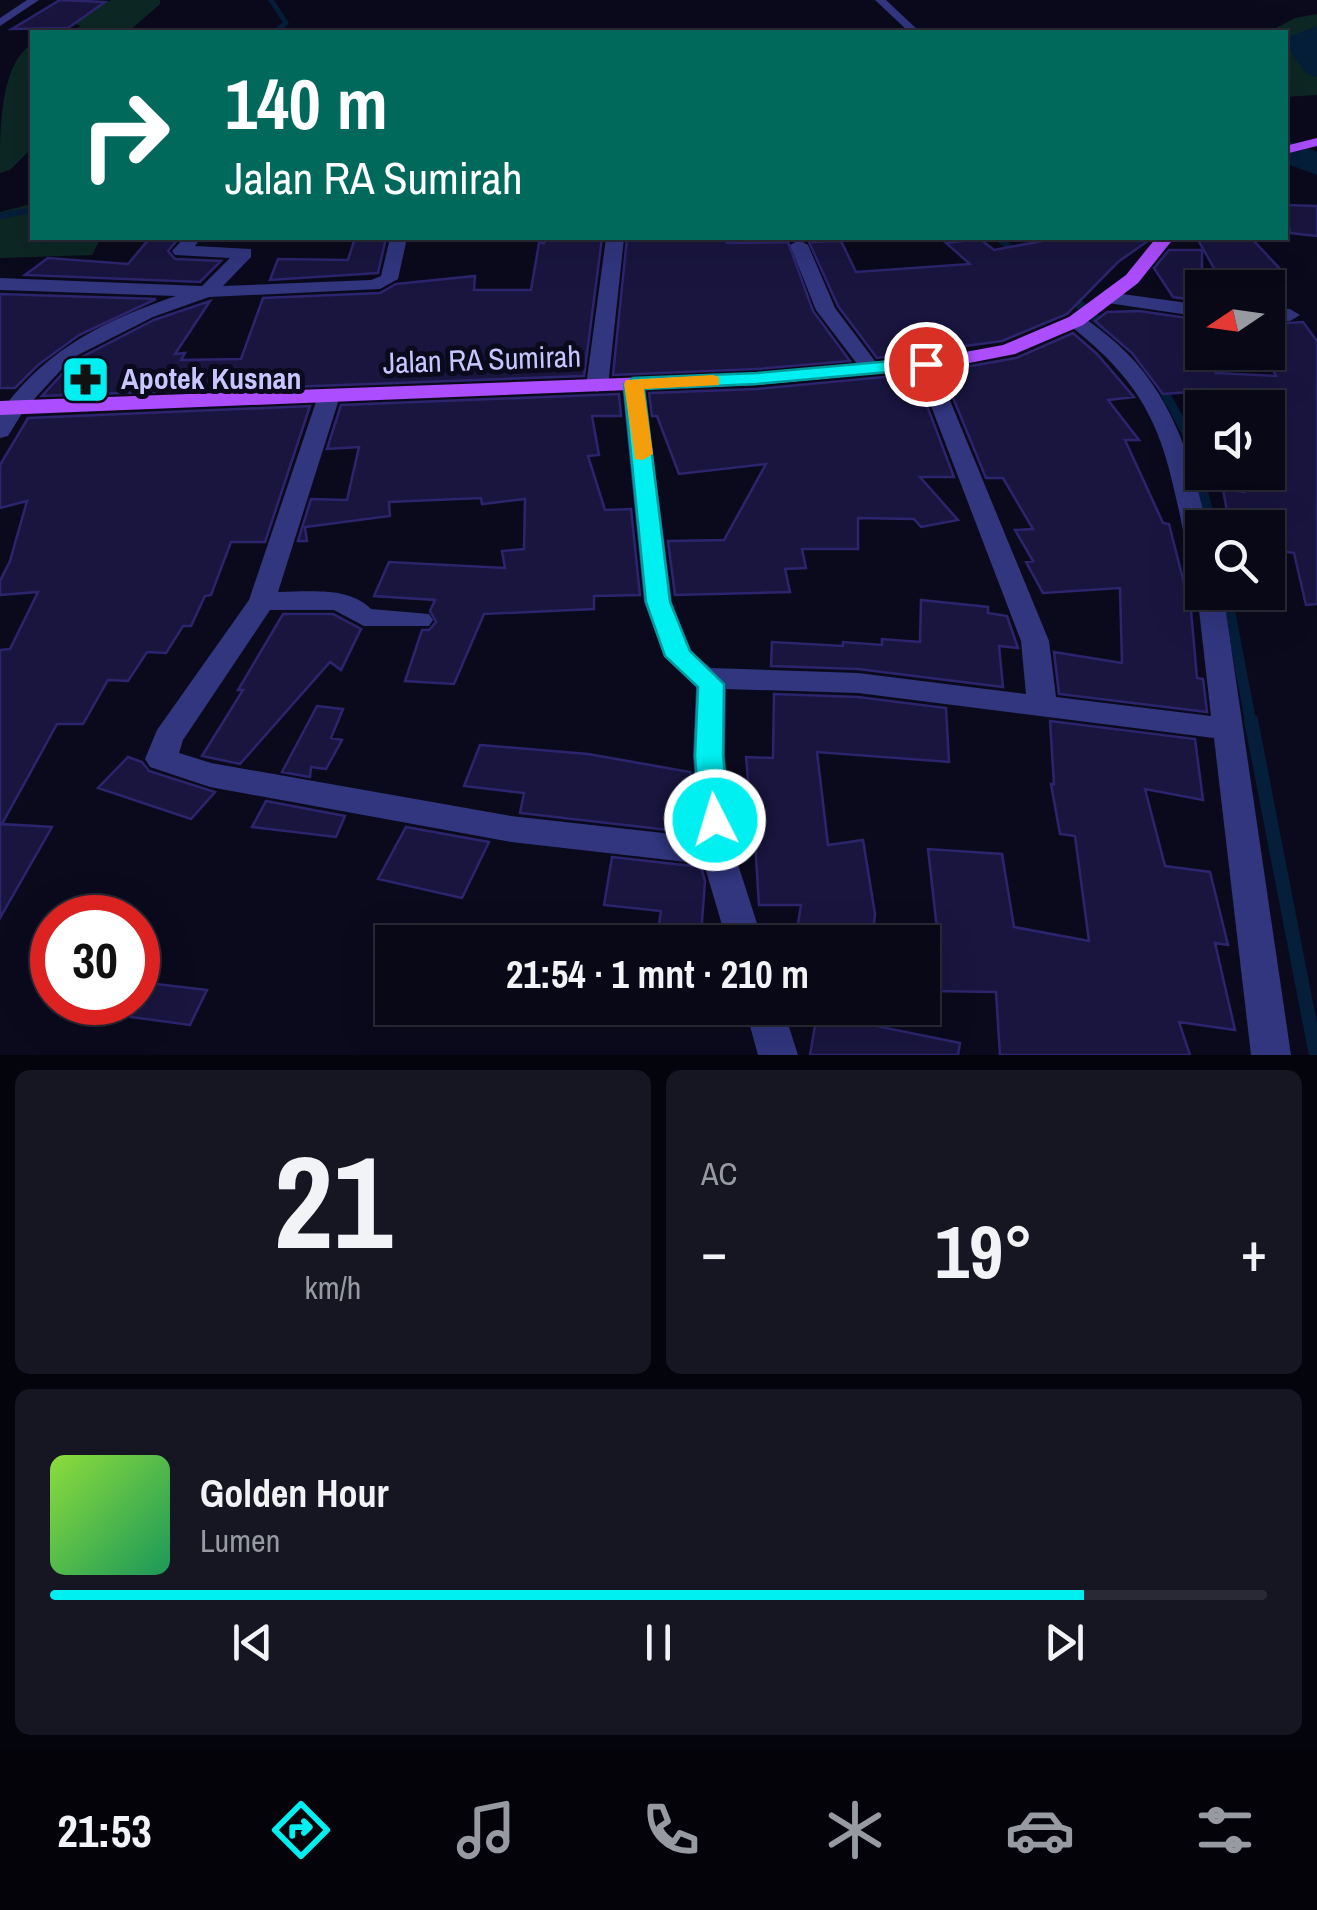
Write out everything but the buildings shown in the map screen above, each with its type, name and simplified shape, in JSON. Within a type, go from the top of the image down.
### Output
[{"type":"main road","points":[[1291,148],[1317,142]]},
{"type":"main road","name":"Jalan RA Sumirah","points":[[7,408],[597,386],[926,364],[1008,350],[1080,318],[1132,280],[1156,241]]},
{"type":"street","points":[[0,22],[34,0]]},
{"type":"street","points":[[880,0],[914,30]]},
{"type":"street","points":[[0,431],[7,408],[65,354],[131,319],[208,292],[245,253],[181,251],[191,240]]},
{"type":"street","points":[[0,284],[208,292],[382,284],[389,278],[398,240]]},
{"type":"street","points":[[597,386],[615,240]]},
{"type":"street","points":[[799,245],[826,310],[871,369]]},
{"type":"street","points":[[1108,298],[1185,309]]},
{"type":"street","points":[[1285,315],[1290,315]]},
{"type":"street","points":[[1080,318],[1140,379],[1170,436],[1189,510]]},
{"type":"street","points":[[926,364],[1035,641],[1042,704]]},
{"type":"street","points":[[633,384],[658,602],[678,656],[708,678],[858,684],[1226,730]]},
{"type":"street","points":[[328,396],[262,601],[168,738],[161,752],[165,762],[210,774],[512,830],[718,852]]},
{"type":"street","points":[[262,601],[337,601],[354,606],[364,617],[419,620]]},
{"type":"street","points":[[1212,610],[1271,1055]]},
{"type":"street","points":[[708,678],[712,690],[709,756],[718,852],[740,925]]},
{"type":"street","points":[[769,1025],[778,1055]]},
{"type":"green space","points":[[111,0],[160,0],[130,30],[72,30],[81,26],[72,23]]},
{"type":"green space","points":[[1317,14],[1317,95],[1288,97],[1288,30],[1272,30],[1295,18]]},
{"type":"green space","points":[[30,46],[30,150],[10,170],[0,173],[4,100],[21,53]]},
{"type":"green space","points":[[30,204],[30,240],[100,240],[92,255],[0,258],[0,212]]},
{"type":"waterway","points":[[271,0],[286,23],[277,30]]},
{"type":"waterway","points":[[1317,34],[1298,43],[1312,56],[1317,68]]},
{"type":"waterway","points":[[1288,151],[1317,165]]},
{"type":"waterway","points":[[0,216],[30,210]]},
{"type":"waterway","points":[[1000,240],[1020,254]]},
{"type":"waterway","points":[[1067,294],[1107,328]]},
{"type":"waterway","points":[[1160,384],[1185,430]]},
{"type":"waterway","points":[[1202,490],[1207,510]]},
{"type":"waterway","points":[[1229,610],[1251,723]]},
{"type":"waterway","points":[[1251,720],[1316,1055]]},
{"type":"slow traffic","points":[[643,454],[633,384],[713,381]]},
{"type":"place","name":"Apotek Kusnan","points":[[86,379]]},
{"type":"route","points":[[715,820],[709,756],[711,684],[678,656],[658,602],[633,384],[757,379],[926,364]]}]
